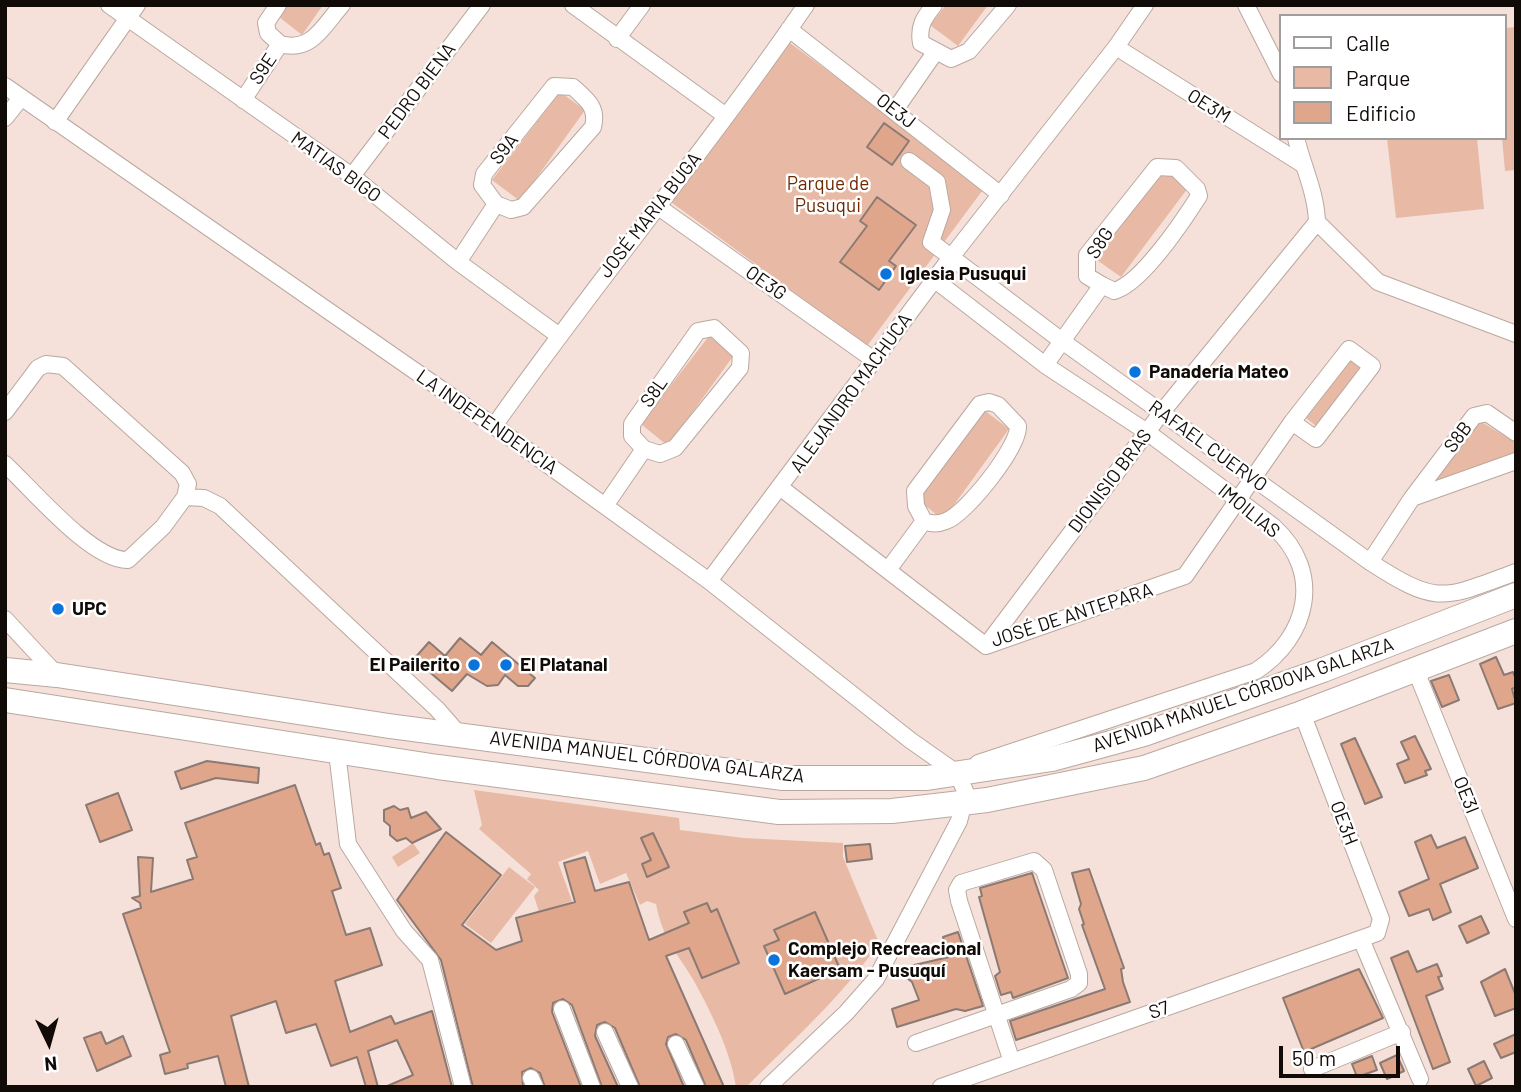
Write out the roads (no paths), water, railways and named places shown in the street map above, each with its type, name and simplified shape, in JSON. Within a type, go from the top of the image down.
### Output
[{"type":"main road","name":"AVENIDA MANUEL CÓRDOVA GALARZA","points":[[5,670],[57,675],[389,726],[783,778],[881,780],[957,773],[1052,759],[1144,734],[1323,670],[1516,595]]},
{"type":"main road","name":"AVENIDA MANUEL CÓRDOVA GALARZA","points":[[5,700],[337,752],[779,812],[892,811],[965,803],[1144,768],[1302,713],[1516,631]]},
{"type":"street","name":"MATIAS BIGO","points":[[109,5],[133,11],[243,100],[352,176],[458,262],[558,335]]},
{"type":"street","name":"S9E","points":[[243,100],[280,44],[268,33],[266,23],[278,5]]},
{"type":"street","points":[[280,44],[295,48],[307,44],[342,5]]},
{"type":"street","name":"PEDRO BIENA","points":[[352,176],[482,5]]},
{"type":"street","points":[[573,5],[726,116]]},
{"type":"street","points":[[617,39],[642,5]]},
{"type":"street","name":"JOSÉ MARIA BUGA","points":[[495,426],[558,335],[726,116],[806,5]]},
{"type":"street","points":[[934,5],[922,22],[919,33],[921,43],[951,59],[963,56],[1008,5]]},
{"type":"street","name":"ALEJANDRO MACHUCA","points":[[709,581],[934,280],[1116,47],[1144,5]]},
{"type":"street","points":[[1246,5],[1280,72]]},
{"type":"street","points":[[55,122],[133,11]]},
{"type":"street","name":"OE3J","points":[[789,29],[1001,195]]},
{"type":"street","name":"OE3M","points":[[1116,47],[1302,164]]},
{"type":"street","points":[[895,110],[936,51]]},
{"type":"street","name":"LA INDEPENDENCIA","points":[[5,86],[495,426],[709,581],[910,740],[957,773]]},
{"type":"street","name":"S9A","points":[[554,86],[573,87],[594,107],[596,115],[593,127],[528,202],[511,210],[496,204],[482,185],[484,174],[554,86]]},
{"type":"street","points":[[5,118],[21,98]]},
{"type":"street","points":[[1296,140],[1302,164],[1316,196],[1317,222],[1378,282],[1516,334]]},
{"type":"street","name":"RAFAEL CUERVO","points":[[909,161],[937,182],[942,210],[931,242],[1062,341],[1370,562],[1406,585],[1425,593],[1444,595],[1465,591],[1516,572]]},
{"type":"street","name":"S8G","points":[[1157,167],[1176,168],[1197,189],[1199,197],[1186,221],[1131,284],[1114,291],[1102,285],[1087,276],[1087,255],[1157,167]]},
{"type":"street","points":[[458,262],[496,204]]},
{"type":"street","name":"OE3G","points":[[657,206],[874,360]]},
{"type":"street","name":"DIONISIO BRAS","points":[[986,646],[1162,412],[1317,222]]},
{"type":"street","name":"IMOILIAS","points":[[934,280],[1045,365],[1147,432],[1283,536],[1300,565],[1305,590],[1301,618],[1289,641],[1274,659],[1256,671],[1216,687],[993,756],[957,773]]},
{"type":"street","name":"S8G","points":[[1045,365],[1102,285]]},
{"type":"street","name":"S8L","points":[[714,328],[734,344],[742,361],[730,382],[674,448],[660,454],[644,449],[632,436],[632,424],[698,331],[714,328]]},
{"type":"street","name":"JOSÉ DE ANTEPARA","points":[[781,488],[986,646],[1185,576],[1292,422],[1349,349],[1372,366],[1316,439],[1292,422]]},
{"type":"street","points":[[5,412],[38,368],[46,363],[63,366],[182,473],[188,484],[185,497],[163,527],[128,560],[115,560],[77,533],[5,464]]},
{"type":"street","points":[[980,404],[999,405],[1018,426],[1019,433],[1007,455],[959,511],[947,521],[924,521],[916,506],[915,491],[980,404]]},
{"type":"street","name":"S8B","points":[[1370,562],[1412,498],[1479,412],[1494,416],[1516,433]]},
{"type":"street","points":[[605,506],[644,449]]},
{"type":"street","name":"S8B","points":[[1412,498],[1516,461]]},
{"type":"street","points":[[185,497],[204,498],[220,506],[255,536],[437,709],[458,733]]},
{"type":"street","points":[[888,570],[924,521]]},
{"type":"street","points":[[5,619],[57,675]]},
{"type":"street","name":"OE3I","points":[[1416,671],[1516,919]]},
{"type":"street","name":"OE3H","points":[[1302,713],[1381,919],[1377,933]]},
{"type":"street","points":[[337,752],[348,844],[404,930],[430,960],[463,1087]]},
{"type":"street","points":[[768,1087],[846,1013],[876,979],[934,872],[965,803],[966,793],[957,773]]},
{"type":"street","points":[[916,1043],[996,1016],[1070,989],[1079,983],[1079,974],[1044,870],[1034,861],[961,883],[957,890],[996,1016],[1012,1062]]},
{"type":"street","name":"S7","points":[[941,1087],[1377,933]]},
{"type":"street","points":[[1361,939],[1420,1079]]},
{"type":"street","points":[[562,1009],[592,1087]]},
{"type":"street","points":[[606,1032],[630,1087]]},
{"type":"street","points":[[1312,1069],[1402,1032]]},
{"type":"street","points":[[676,1044],[696,1087]]},
{"type":"place","name":"Iglesia Pusuqui","points":[[886,274]]},
{"type":"place","name":"Panadería Mateo","points":[[1135,372]]},
{"type":"place","name":"UPC","points":[[58,609]]},
{"type":"place","name":"El Pailerito","points":[[474,665]]},
{"type":"place","name":"El Platanal","points":[[506,665]]},
{"type":"place","name":"Complejo Recreacional Kaersam - Pusuquí","points":[[774,960]]},
{"type":"park label","name":"Parque de Pusuqui","points":[[828,195]]}]
